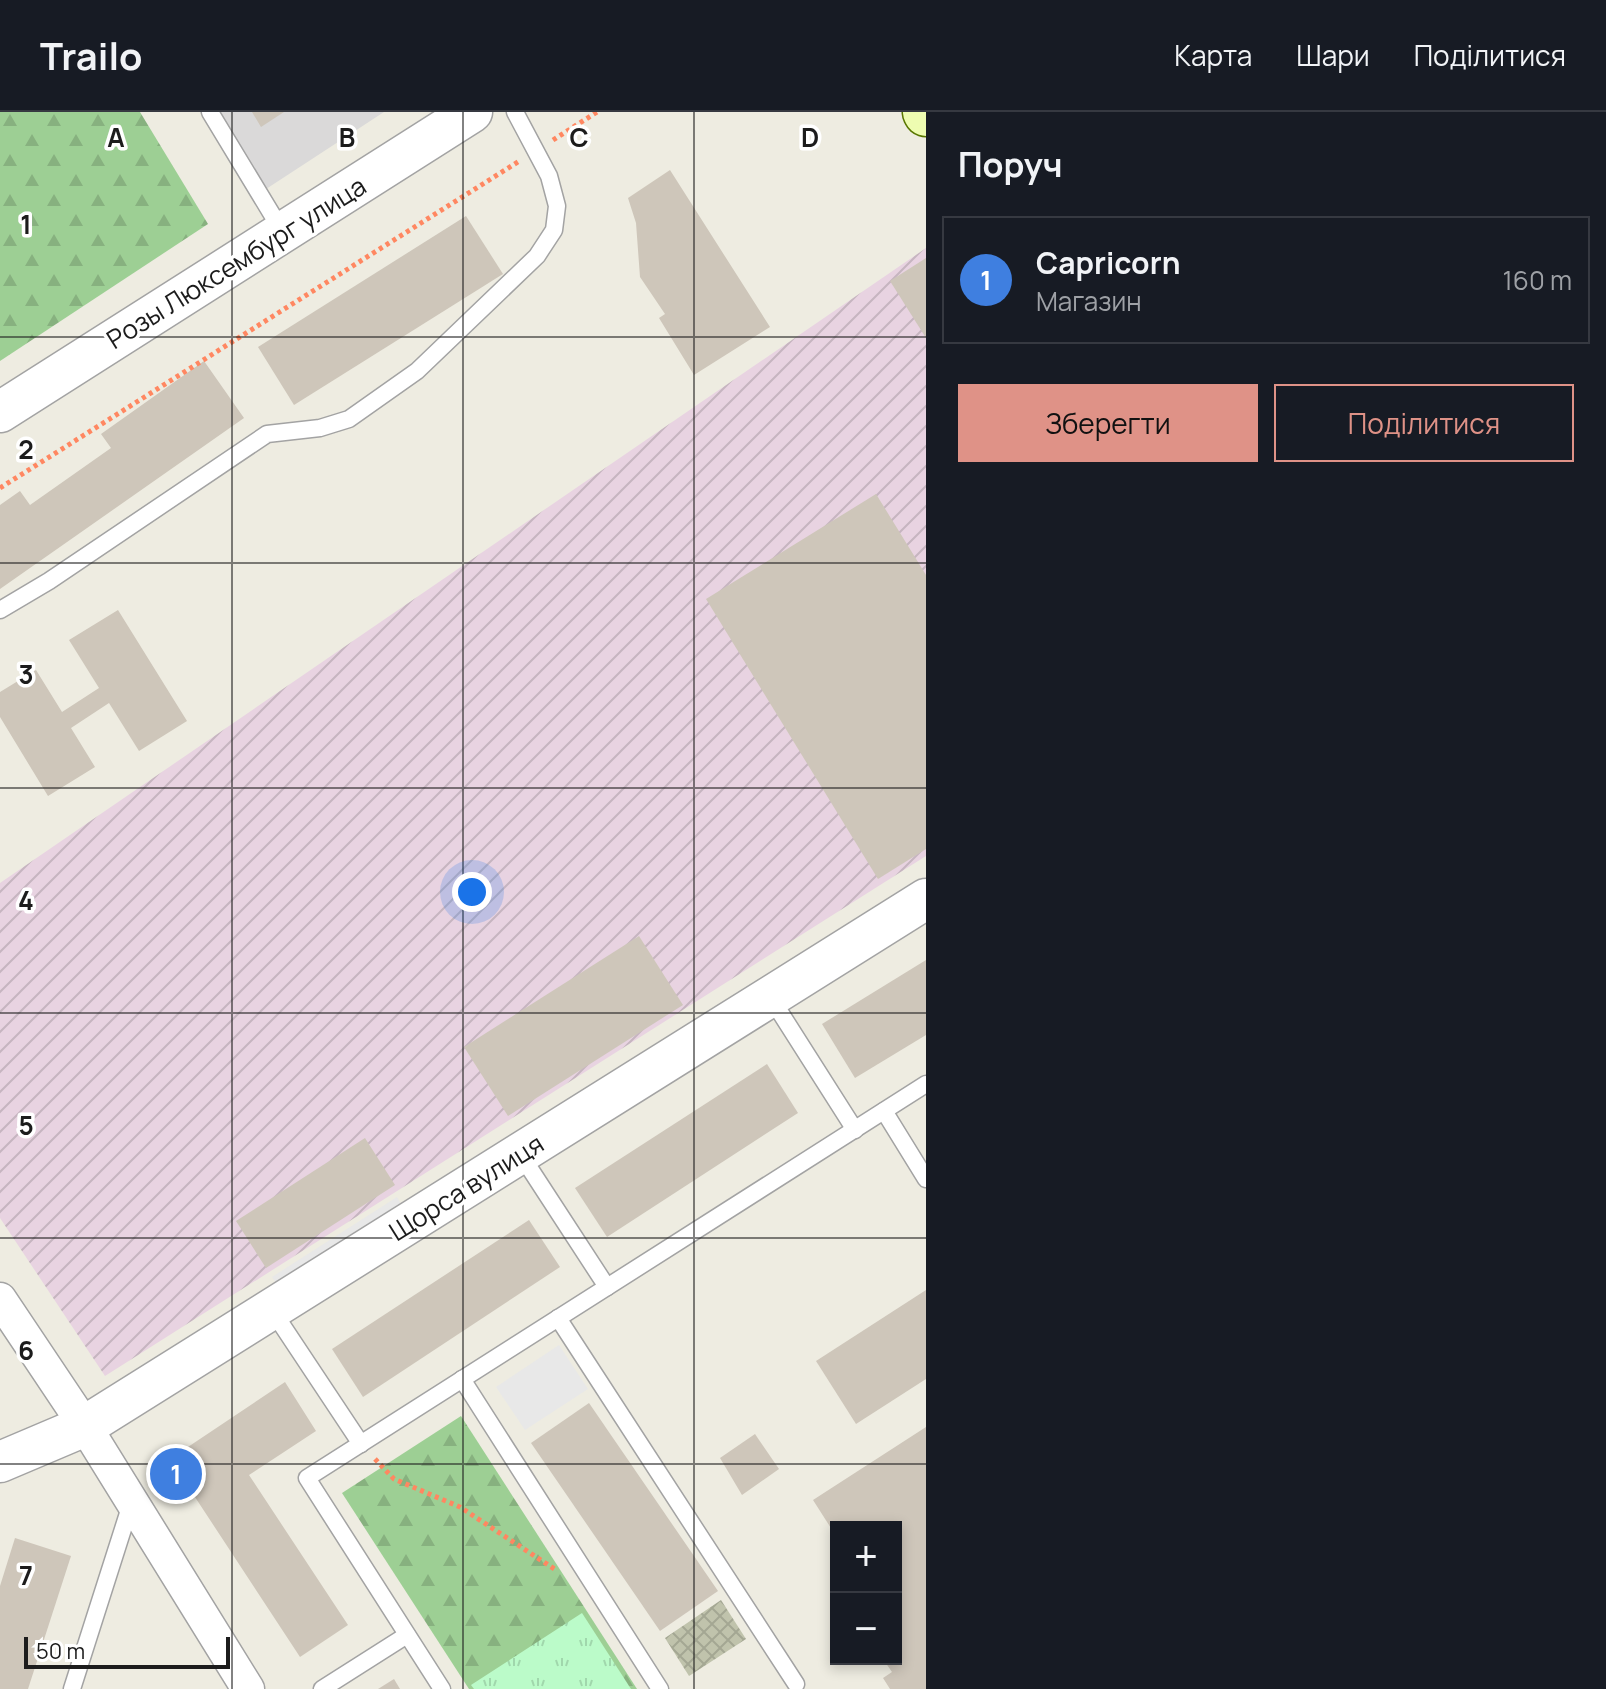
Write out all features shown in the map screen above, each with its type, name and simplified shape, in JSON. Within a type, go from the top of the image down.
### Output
[{"type":"street","name":"Розы Люксембург улица","points":[[0,412],[472,112]]},
{"type":"street","name":"Щорса вулиця","points":[[0,1462],[85,1426],[926,899]]},
{"type":"street","points":[[0,1299],[85,1426],[248,1689]]},
{"type":"lane","points":[[210,112],[283,232]]},
{"type":"lane","points":[[0,610],[49,581],[267,434],[320,428],[349,419],[417,371],[537,256],[554,230],[557,206],[549,176],[515,112]]},
{"type":"lane","points":[[770,997],[855,1130]]},
{"type":"lane","points":[[442,1689],[307,1478],[926,1084]]},
{"type":"lane","points":[[884,1111],[926,1179]]},
{"type":"lane","points":[[520,1153],[607,1287]]},
{"type":"lane","points":[[271,1309],[361,1444]]},
{"type":"lane","points":[[558,1318],[794,1687]]},
{"type":"lane","points":[[462,1379],[660,1689]]},
{"type":"lane","points":[[72,1689],[132,1501]]},
{"type":"lane","points":[[322,1689],[407,1635]]},
{"type":"path","points":[[0,488],[597,112]]},
{"type":"path","points":[[361,1444],[394,1479],[460,1507],[603,1600]]},
{"type":"shaded area","points":[[206,112],[384,112],[260,193]]},
{"type":"shaded area","points":[[926,248],[926,856],[105,1376],[0,1218],[0,883]]},
{"type":"shaded area","points":[[397,1197],[408,1217],[284,1295],[272,1277]]},
{"type":"shaded area","points":[[559,1345],[588,1389],[525,1430],[496,1387]]},
{"type":"shaded area","points":[[721,1600],[746,1639],[689,1676],[665,1638]]},
{"type":"green space","points":[[0,112],[140,112],[208,224],[0,361]]},
{"type":"green space","points":[[461,1416],[637,1689],[469,1689],[342,1493]]},
{"type":"green space","points":[[582,1613],[631,1689],[474,1689],[471,1685]]},
{"type":"building","points":[[252,112],[284,112],[261,127]]},
{"type":"building","points":[[670,170],[770,327],[694,375],[659,318],[665,314],[640,277],[636,223],[628,198]]},
{"type":"building","points":[[466,216],[503,274],[294,405],[258,347]]},
{"type":"building","points":[[926,258],[926,338],[890,281]]},
{"type":"building","points":[[204,361],[244,418],[0,589],[0,505],[20,491],[30,505],[111,448],[101,434]]},
{"type":"building","points":[[876,494],[926,575],[926,849],[878,879],[706,599]]},
{"type":"building","points":[[118,610],[187,721],[139,751],[109,703],[71,728],[95,767],[48,796],[0,717],[0,692],[36,670],[62,712],[99,688],[69,640]]},
{"type":"building","points":[[639,936],[683,1005],[508,1116],[464,1047]]},
{"type":"building","points":[[926,960],[926,1035],[855,1078],[822,1024]]},
{"type":"building","points":[[767,1064],[798,1113],[607,1237],[575,1188]]},
{"type":"building","points":[[365,1138],[395,1185],[266,1268],[236,1221]]},
{"type":"building","points":[[529,1220],[560,1267],[363,1397],[332,1349]]},
{"type":"building","points":[[926,1290],[926,1379],[856,1424],[816,1361]]},
{"type":"building","points":[[285,1382],[316,1431],[249,1475],[348,1625],[300,1657],[170,1459]]},
{"type":"building","points":[[589,1403],[718,1591],[660,1631],[531,1443]]},
{"type":"building","points":[[926,1427],[926,1689],[890,1689],[883,1678],[892,1672],[887,1665],[902,1665],[902,1521],[830,1521],[830,1527],[813,1500]]},
{"type":"building","points":[[755,1434],[779,1469],[742,1495],[720,1458]]},
{"type":"building","points":[[15,1538],[71,1556],[28,1689],[0,1689],[0,1586]]},
{"type":"building","points":[[394,1679],[400,1689],[378,1689]]},
{"type":"place","name":"Capricorn","points":[[176,1474]]}]
